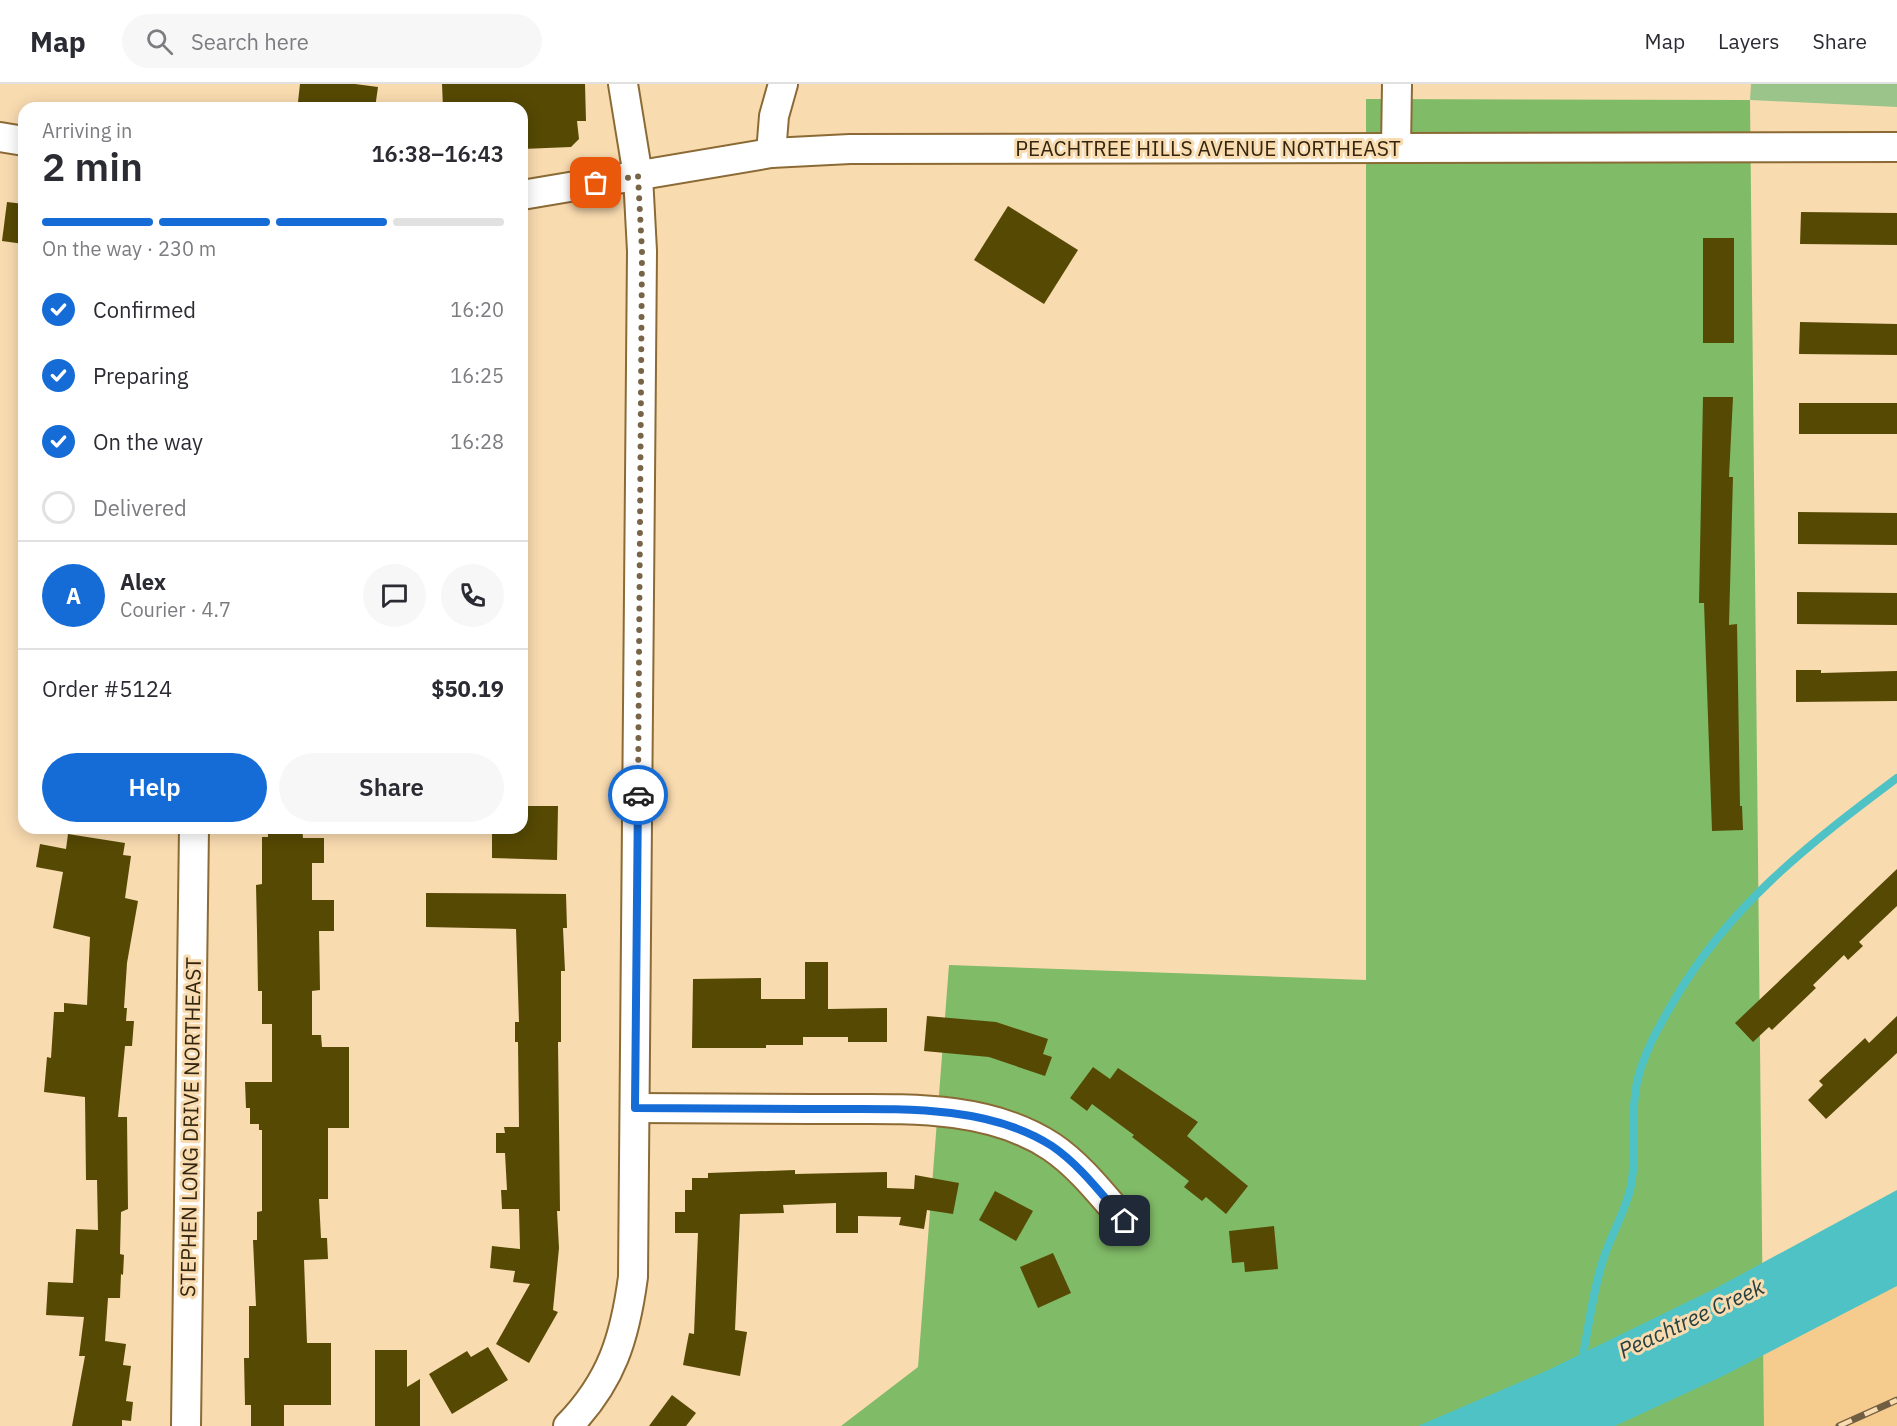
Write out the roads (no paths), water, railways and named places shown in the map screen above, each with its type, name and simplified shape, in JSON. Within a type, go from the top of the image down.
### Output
[{"type":"street","points":[[568,1426],[601,1385],[617,1354],[627,1322],[633,1277],[642,251],[638,176],[623,84]]},
{"type":"street","points":[[771,153],[774,116],[783,84]]},
{"type":"street","points":[[1396,84],[1396,148]]},
{"type":"street","points":[[0,137],[18,140]]},
{"type":"street","name":"PEACHTREE HILLS AVENUE NORTHEAST","points":[[528,194],[771,153],[862,149],[1897,147]]},
{"type":"street","name":"STEPHEN LONG DRIVE NORTHEAST","points":[[186,1426],[194,834]]},
{"type":"street","points":[[635,1108],[922,1110],[972,1117],[1022,1131],[1051,1146],[1077,1167],[1125,1221]]},
{"type":"water","name":"Peachtree Creek","points":[[1897,1190],[1897,1286],[1721,1377],[1615,1426],[1418,1426],[1546,1371],[1716,1288]]},
{"type":"waterway","points":[[1582,1360],[1601,1267],[1631,1186],[1634,1159],[1634,1105],[1638,1078],[1648,1049],[1662,1022],[1694,969],[1745,907],[1802,853],[1897,778]]},
{"type":"railway","points":[[1839,1426],[1897,1400]]}]
